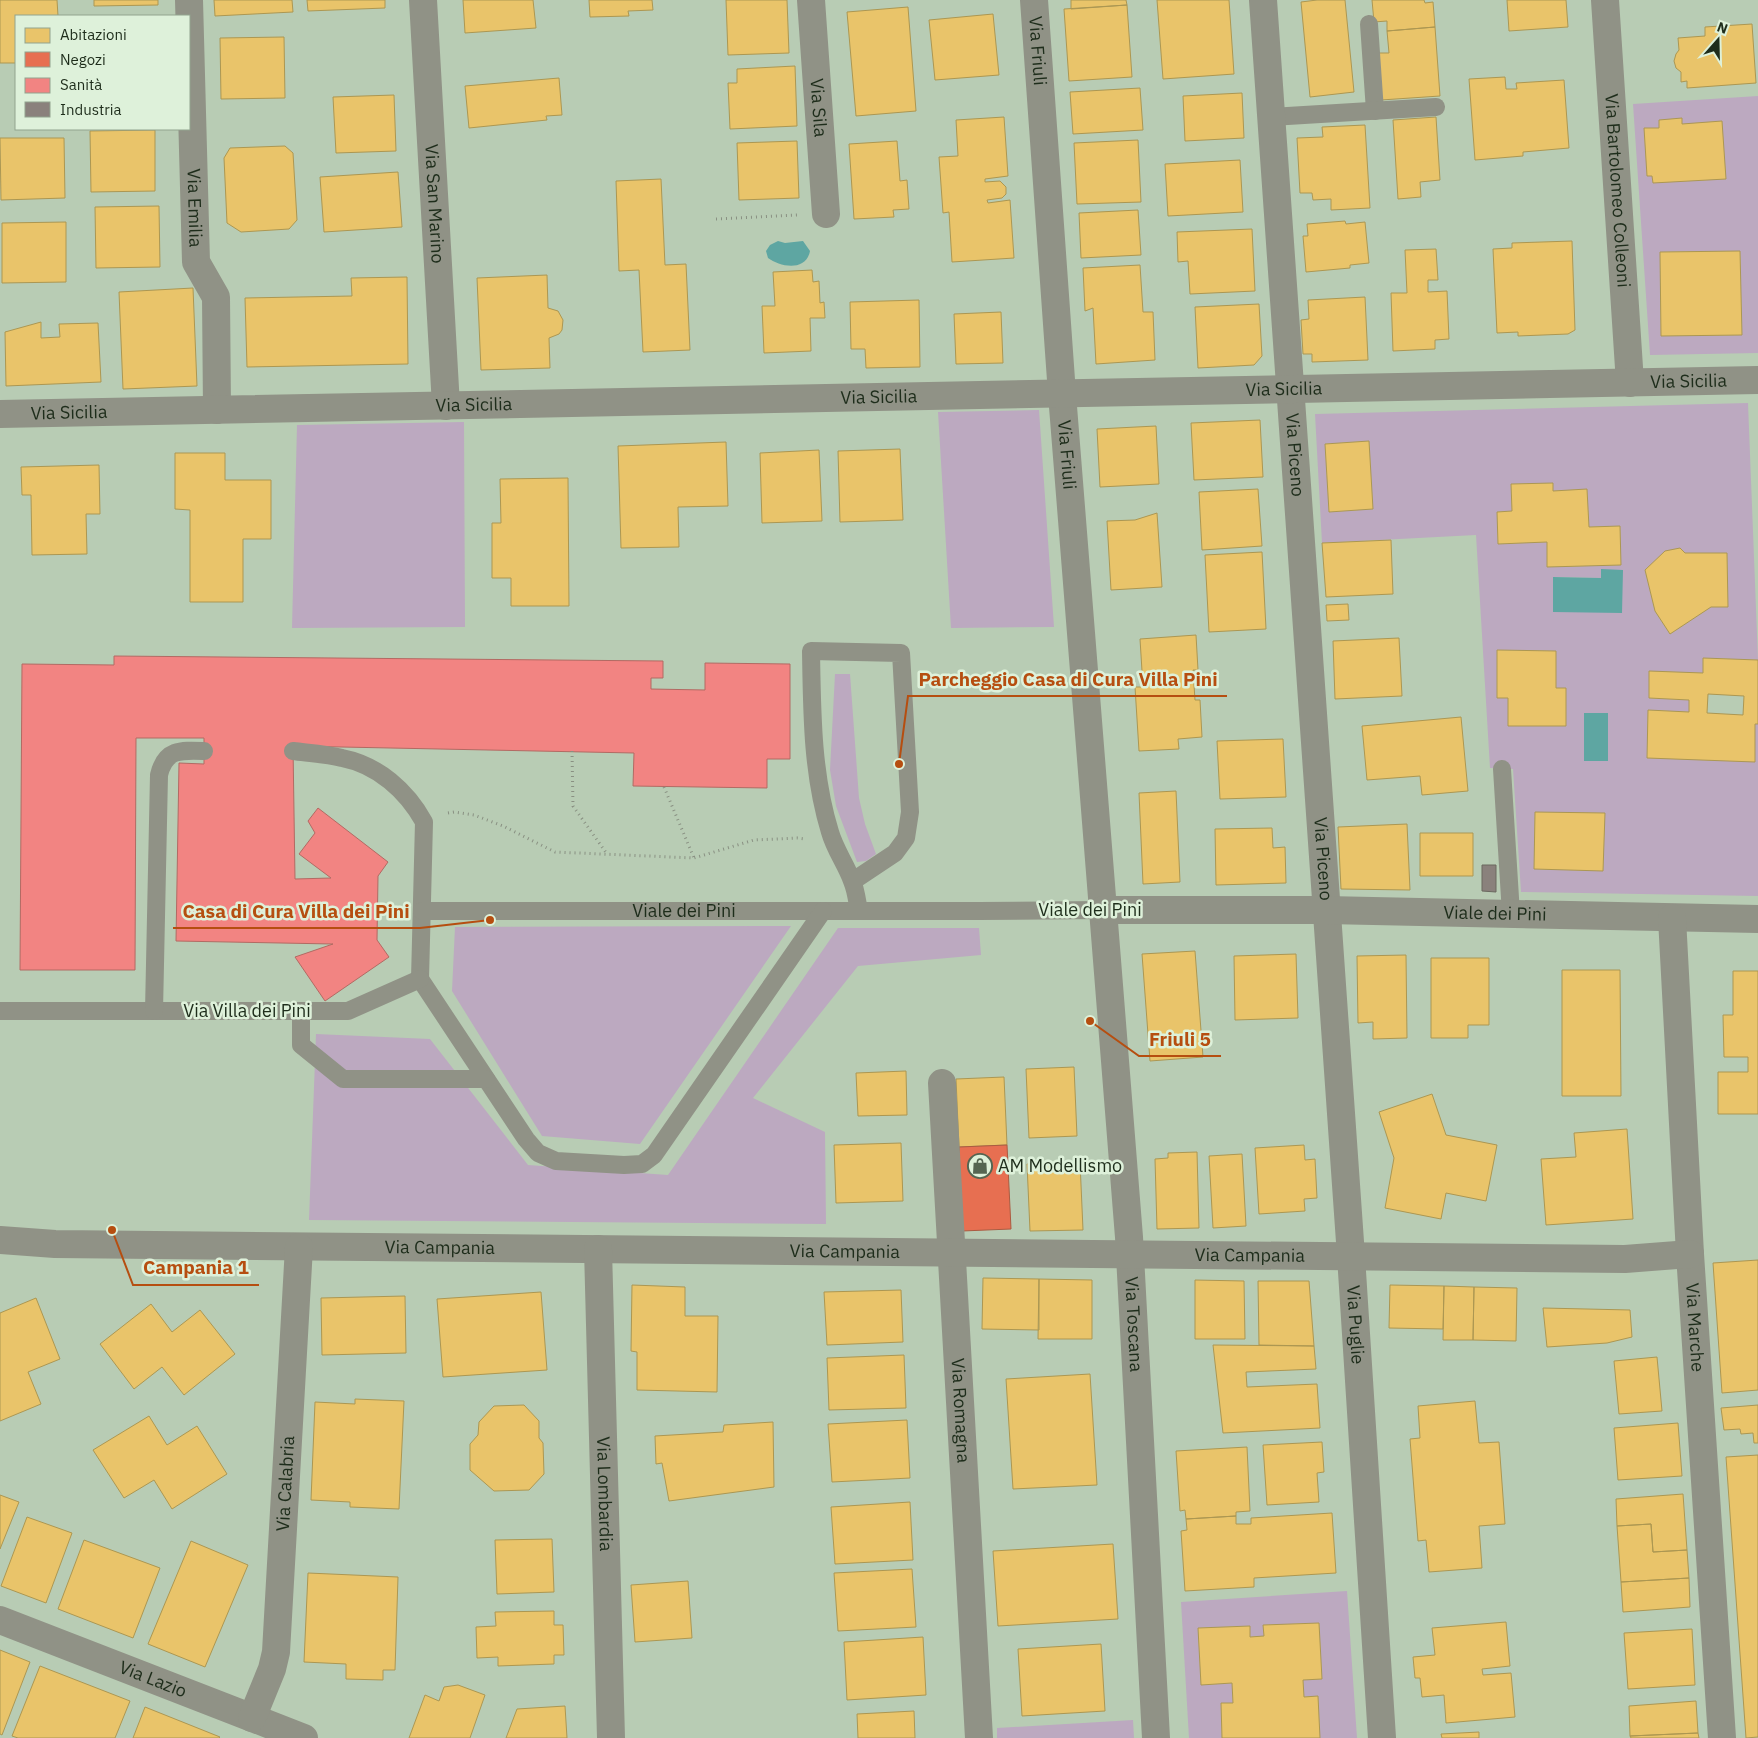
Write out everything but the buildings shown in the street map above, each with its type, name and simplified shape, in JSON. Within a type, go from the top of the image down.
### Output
[{"type":"street","name":"Via Emilia","points":[[189,0],[189,15]]},
{"type":"street","name":"Via San Marino","points":[[423,0],[446,406]]},
{"type":"street","name":"Via Sila","points":[[811,0],[826,214]]},
{"type":"street","name":"Via Friuli","points":[[1034,0],[1062,394],[1103,910]]},
{"type":"street","name":"Via Piceno","points":[[1263,0],[1326,910]]},
{"type":"street","name":"Via Bartolomeo Colleoni","points":[[1605,0],[1630,383]]},
{"type":"street","name":"Via Emilia","points":[[190,37],[196,262],[216,297],[218,410]]},
{"type":"street","name":"Via Sicilia","points":[[0,414],[1758,380]]},
{"type":"street","name":"Viale dei Pini","points":[[1103,910],[1326,910],[1758,920]]},
{"type":"street","name":"Via Toscana","points":[[1103,910],[1130,1254],[1156,1738]]},
{"type":"street","name":"Via Puglie","points":[[1326,910],[1351,1256],[1382,1738]]},
{"type":"street","name":"Via Marche","points":[[1672,918],[1690,1254],[1722,1738]]},
{"type":"street","name":"Via Romagna","points":[[942,1083],[979,1738]]},
{"type":"street","name":"Via Campania","points":[[0,1240],[55,1244],[299,1247],[1625,1259],[1690,1254]]},
{"type":"street","name":"Via Calabria","points":[[252,1718],[272,1669],[276,1652],[299,1247]]},
{"type":"street","name":"Via Lombardia","points":[[598,1249],[611,1738]]},
{"type":"street","name":"Via Lazio","points":[[0,1620],[304,1738]]},
{"type":"lane","points":[[1369,24],[1374,111]]},
{"type":"lane","points":[[1271,118],[1436,107]]},
{"type":"lane","points":[[853,881],[894,853],[906,838],[910,812],[901,653],[811,651],[812,718],[818,780],[830,832],[836,850],[853,881],[859,911]]},
{"type":"lane","points":[[154,1011],[159,775],[161,764],[167,756],[177,752],[204,751]]},
{"type":"lane","points":[[293,751],[344,758],[375,771],[398,786],[417,810],[424,822],[420,979],[526,1139],[538,1152],[556,1161],[624,1165],[642,1164],[654,1155],[823,911]]},
{"type":"lane","points":[[1502,769],[1511,914]]},
{"type":"lane","name":"Viale dei Pini","points":[[422,911],[1103,910]]},
{"type":"lane","name":"Via Villa dei Pini","points":[[0,1011],[348,1011],[420,979]]},
{"type":"lane","points":[[301,1011],[301,1045],[343,1079],[486,1079]]},
{"type":"path","points":[[716,219],[826,214]]},
{"type":"path","points":[[572,751],[573,806],[608,855]]},
{"type":"path","points":[[664,786],[694,858]]},
{"type":"path","points":[[424,822],[438,815],[454,812],[474,816],[503,826],[555,852],[694,858],[754,840],[797,838],[810,840],[836,850]]},
{"type":"shaded area","points":[[1758,96],[1758,353],[1650,355],[1633,104]],"holes":[[[1740,251],[1742,335],[1661,336],[1660,252]]]},
{"type":"shaded area","points":[[1748,403],[1758,660],[1704,658],[1703,673],[1649,672],[1649,698],[1689,700],[1689,712],[1648,710],[1647,757],[1755,761],[1755,724],[1758,724],[1758,896],[1521,892],[1513,769],[1490,768],[1476,535],[1322,543],[1315,414]],"holes":[[[1369,441],[1373,509],[1329,512],[1325,444]],[[1552,483],[1553,491],[1587,490],[1589,527],[1620,526],[1621,565],[1548,567],[1547,542],[1498,544],[1497,512],[1512,511],[1511,484]],[[1680,548],[1685,553],[1727,553],[1728,607],[1711,607],[1670,634],[1655,611],[1645,570]],[[1553,577],[1601,578],[1553,612]],[[1497,650],[1555,651],[1556,688],[1566,688],[1566,726],[1509,726],[1508,698],[1497,697]],[[1535,812],[1604,814],[1603,870],[1534,869]]]},
{"type":"shaded area","points":[[1039,410],[1054,627],[951,628],[938,412]]},
{"type":"shaded area","points":[[464,422],[465,627],[292,628],[297,425]]},
{"type":"shaded area","points":[[835,674],[850,674],[859,798],[865,824],[876,854],[866,861],[857,862],[836,806],[830,770]]},
{"type":"shaded area","points":[[791,926],[640,1144],[542,1136],[452,991],[455,927]]},
{"type":"shaded area","points":[[838,928],[979,928],[981,955],[858,966],[753,1098],[825,1132],[826,1224],[309,1220],[316,1034],[430,1039],[528,1165],[668,1175]]},
{"type":"shaded area","points":[[1347,1591],[1357,1738],[1320,1738],[1318,1696],[1304,1697],[1303,1680],[1322,1679],[1319,1623],[1264,1625],[1264,1636],[1250,1637],[1249,1626],[1198,1628],[1201,1685],[1232,1683],[1233,1703],[1221,1704],[1222,1738],[1189,1738],[1181,1602]]},
{"type":"shaded area","points":[[1133,1720],[1134,1738],[997,1738],[997,1728]]},
{"type":"water","points":[[778,241],[785,243],[803,241],[810,251],[808,258],[798,265],[792,266],[773,261],[768,258],[766,251],[770,245]]},
{"type":"water","points":[[1601,569],[1623,570],[1622,613],[1553,612],[1553,577],[1601,578]]},
{"type":"water","points":[[1584,713],[1608,713],[1608,761],[1584,761]]},
{"type":"place","name":"Parcheggio Casa di Cura Villa Pini","points":[[899,764]]},
{"type":"place","name":"Casa di Cura Villa dei Pini","points":[[490,920]]},
{"type":"place","name":"Friuli 5","points":[[1090,1021]]},
{"type":"place","name":"AM Modellismo","points":[[980,1166]]},
{"type":"place","name":"Campania 1","points":[[112,1230]]}]
